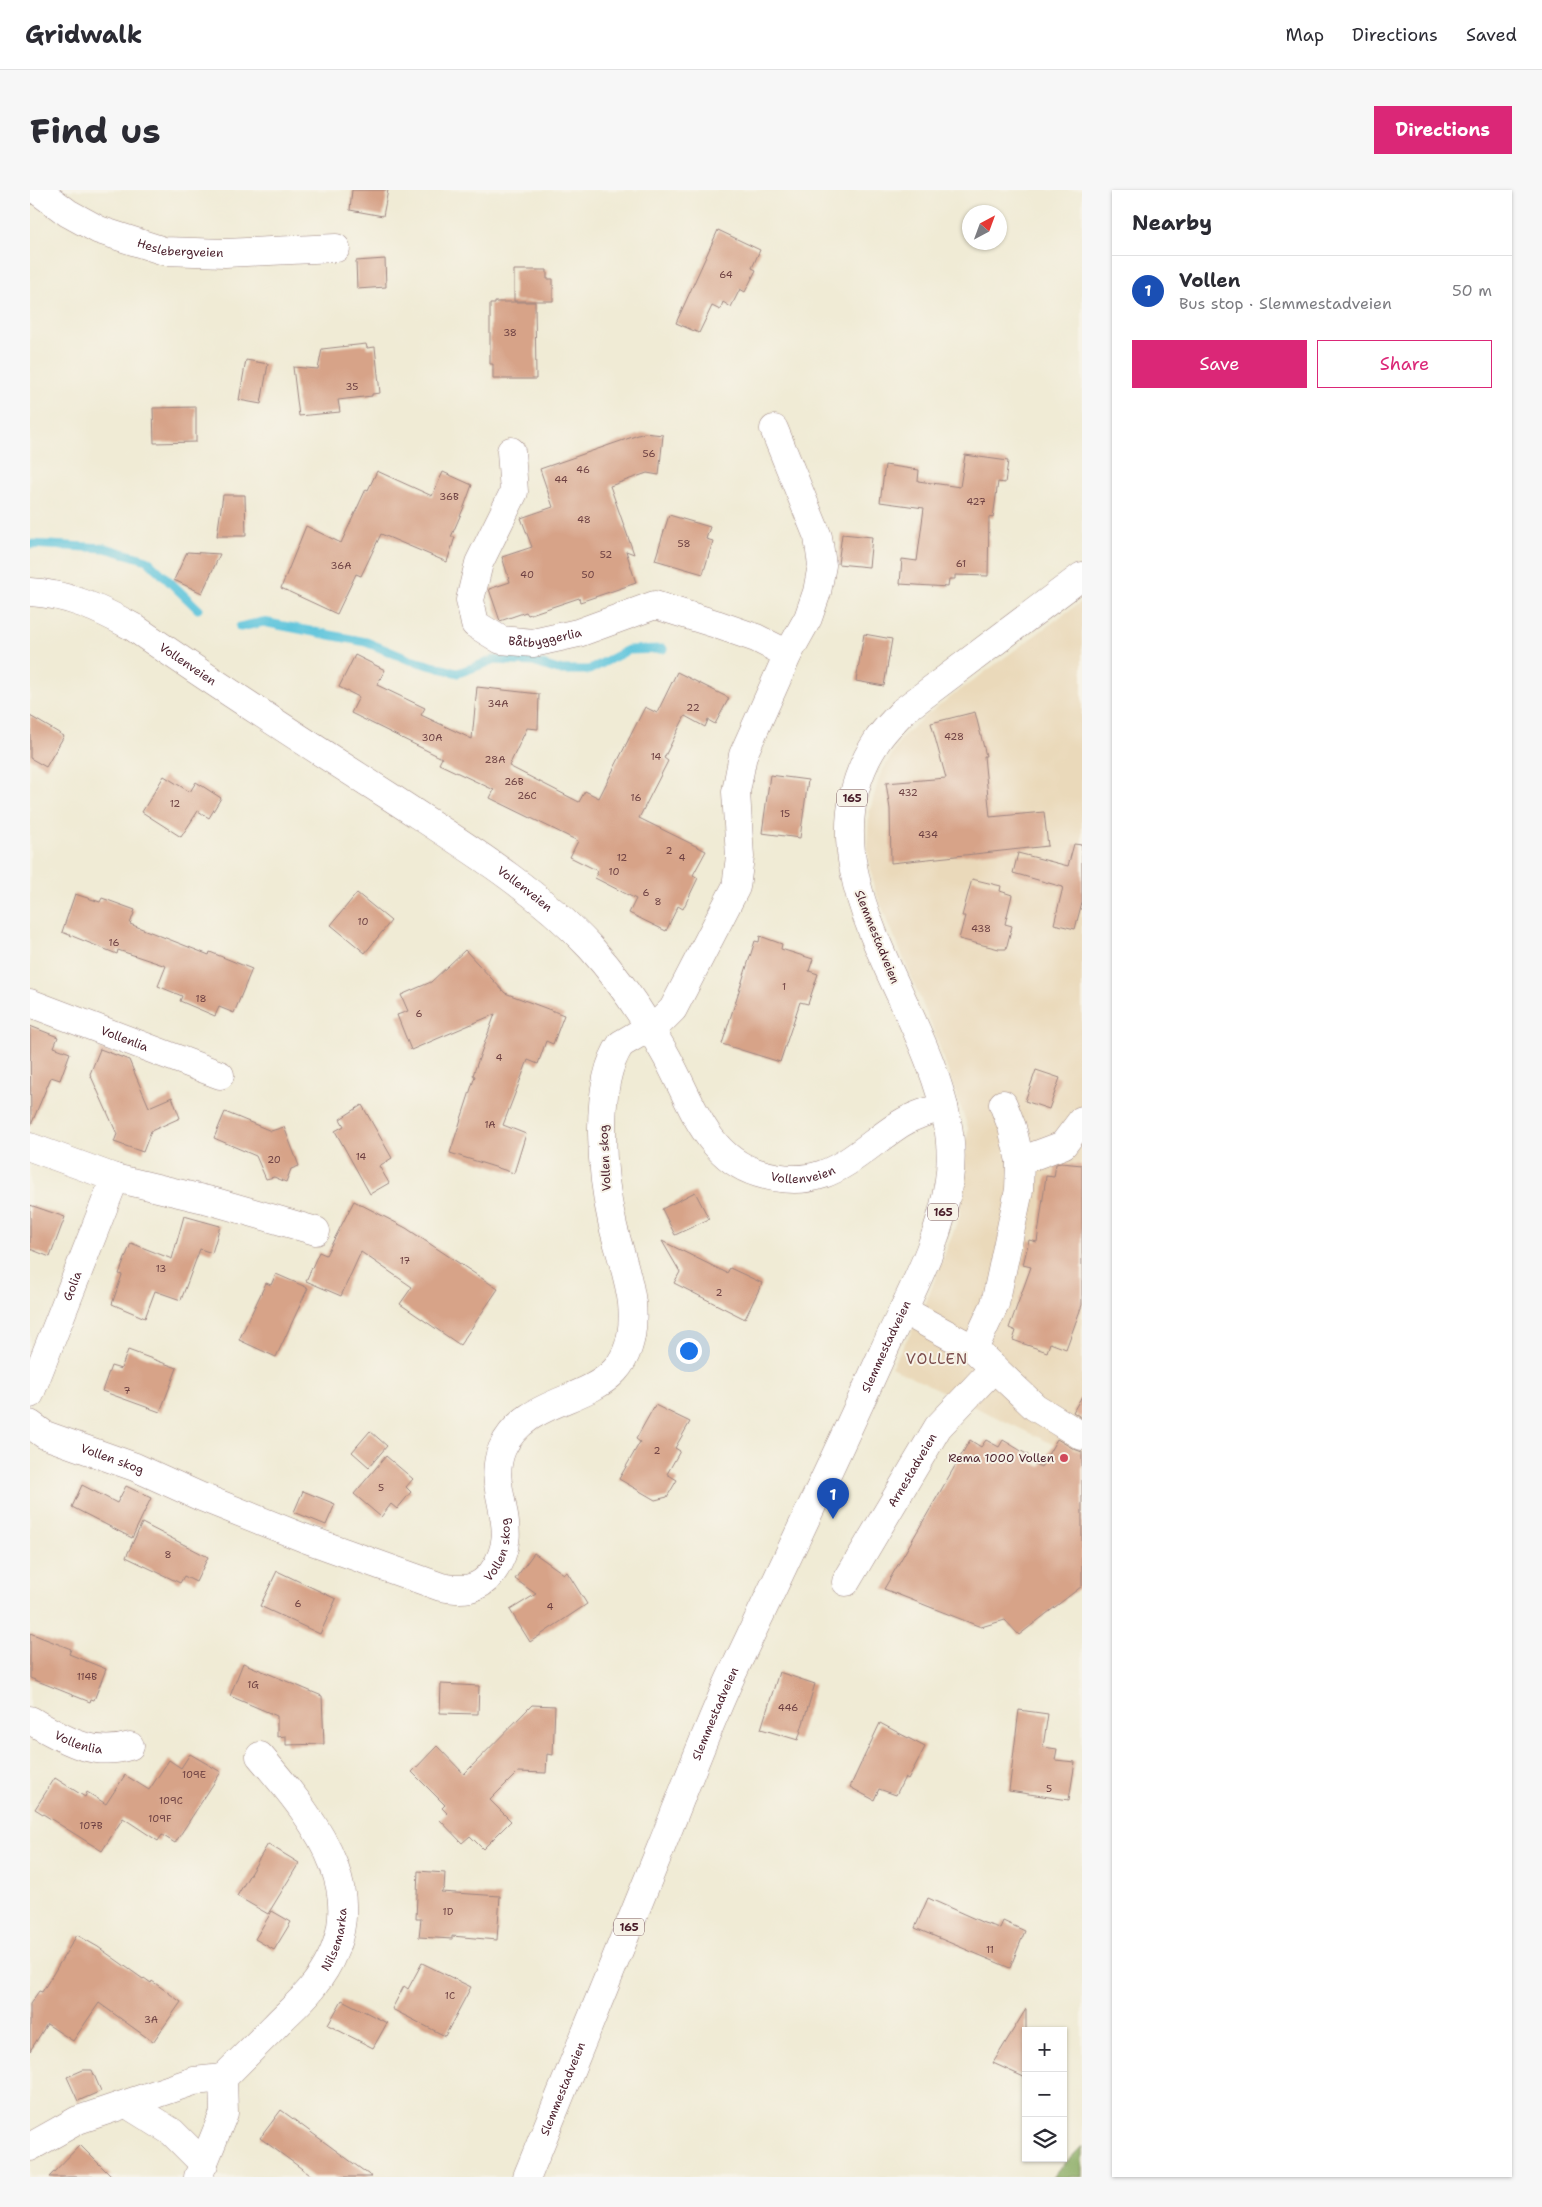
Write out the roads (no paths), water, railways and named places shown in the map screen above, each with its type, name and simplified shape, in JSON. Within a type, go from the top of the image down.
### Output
[{"type":"street","name":"Heslebergveien","points":[[37,190],[68,213],[99,230],[164,251],[225,253],[336,248]]},
{"type":"street","points":[[649,1027],[662,1020],[674,1009],[736,886],[740,858],[736,811],[738,774],[752,733],[762,715],[788,654],[808,618],[817,592],[822,565],[818,537],[774,429]]},
{"type":"street","name":"Båtbyggerlia","points":[[511,451],[514,492],[479,563],[470,600],[475,624],[502,640],[533,643],[578,633],[655,606],[756,638],[788,654]]},
{"type":"street","name":"Slemmestadveien","points":[[527,2177],[731,1677],[903,1310],[937,1231],[948,1190],[950,1155],[944,1107],[923,1045],[879,948],[856,887],[851,855],[849,822],[852,798],[858,780],[874,747],[903,711],[1082,576]]},
{"type":"street","name":"Vollenveien","points":[[30,592],[41,592],[86,603],[133,627],[494,866],[545,904],[589,946],[620,984],[649,1027],[674,1070],[706,1133],[719,1149],[737,1163],[756,1173],[796,1178],[834,1172],[900,1124],[923,1112],[944,1107]]},
{"type":"street","name":"Vollenlia","points":[[30,1003],[220,1075]]},
{"type":"street","name":"Vollen skog","points":[[30,1424],[45,1436],[135,1468],[304,1538],[441,1587],[465,1590],[479,1584],[494,1570],[506,1540],[504,1508],[496,1473],[503,1448],[511,1434],[530,1415],[586,1392],[601,1383],[615,1369],[628,1347],[632,1332],[632,1300],[606,1190],[602,1120],[608,1080],[617,1050],[627,1039],[649,1027]]},
{"type":"street","points":[[974,1349],[995,1304],[1019,1190],[1020,1161],[1012,1127],[1002,1104]]},
{"type":"street","points":[[1020,1161],[1064,1145],[1082,1120]]},
{"type":"street","points":[[30,1147],[115,1178],[212,1201],[316,1231]]},
{"type":"street","name":"Golia","points":[[30,1394],[115,1178]]},
{"type":"street","points":[[903,1310],[974,1349],[1035,1407],[1082,1436]]},
{"type":"street","name":"Arnestadveien","points":[[846,1582],[938,1427],[994,1368]]},
{"type":"street","name":"Vollenlia","points":[[30,1720],[62,1738],[93,1749],[106,1751],[130,1746]]},
{"type":"street","name":"Nilsemarka","points":[[223,2078],[296,2006],[319,1979],[335,1945],[342,1918],[341,1888],[331,1856],[307,1814],[260,1756]]},
{"type":"street","points":[[30,2147],[78,2120],[194,2082],[223,2078],[224,2113],[201,2172]]},
{"type":"street","points":[[127,2104],[172,2132],[201,2172]]},
{"type":"waterway","points":[[30,544],[105,548],[147,560],[198,609]]},
{"type":"waterway","points":[[240,627],[263,622],[366,642],[410,660],[458,673],[494,660],[533,662],[558,670],[589,670],[628,650],[663,649]]},
{"type":"place","name":"Rema 1000 Vollen","points":[[1064,1458]]},
{"type":"place","name":"Vollen","points":[[833,1519]]},
{"type":"district","name":"VOLLEN","points":[[937,1359]]}]
